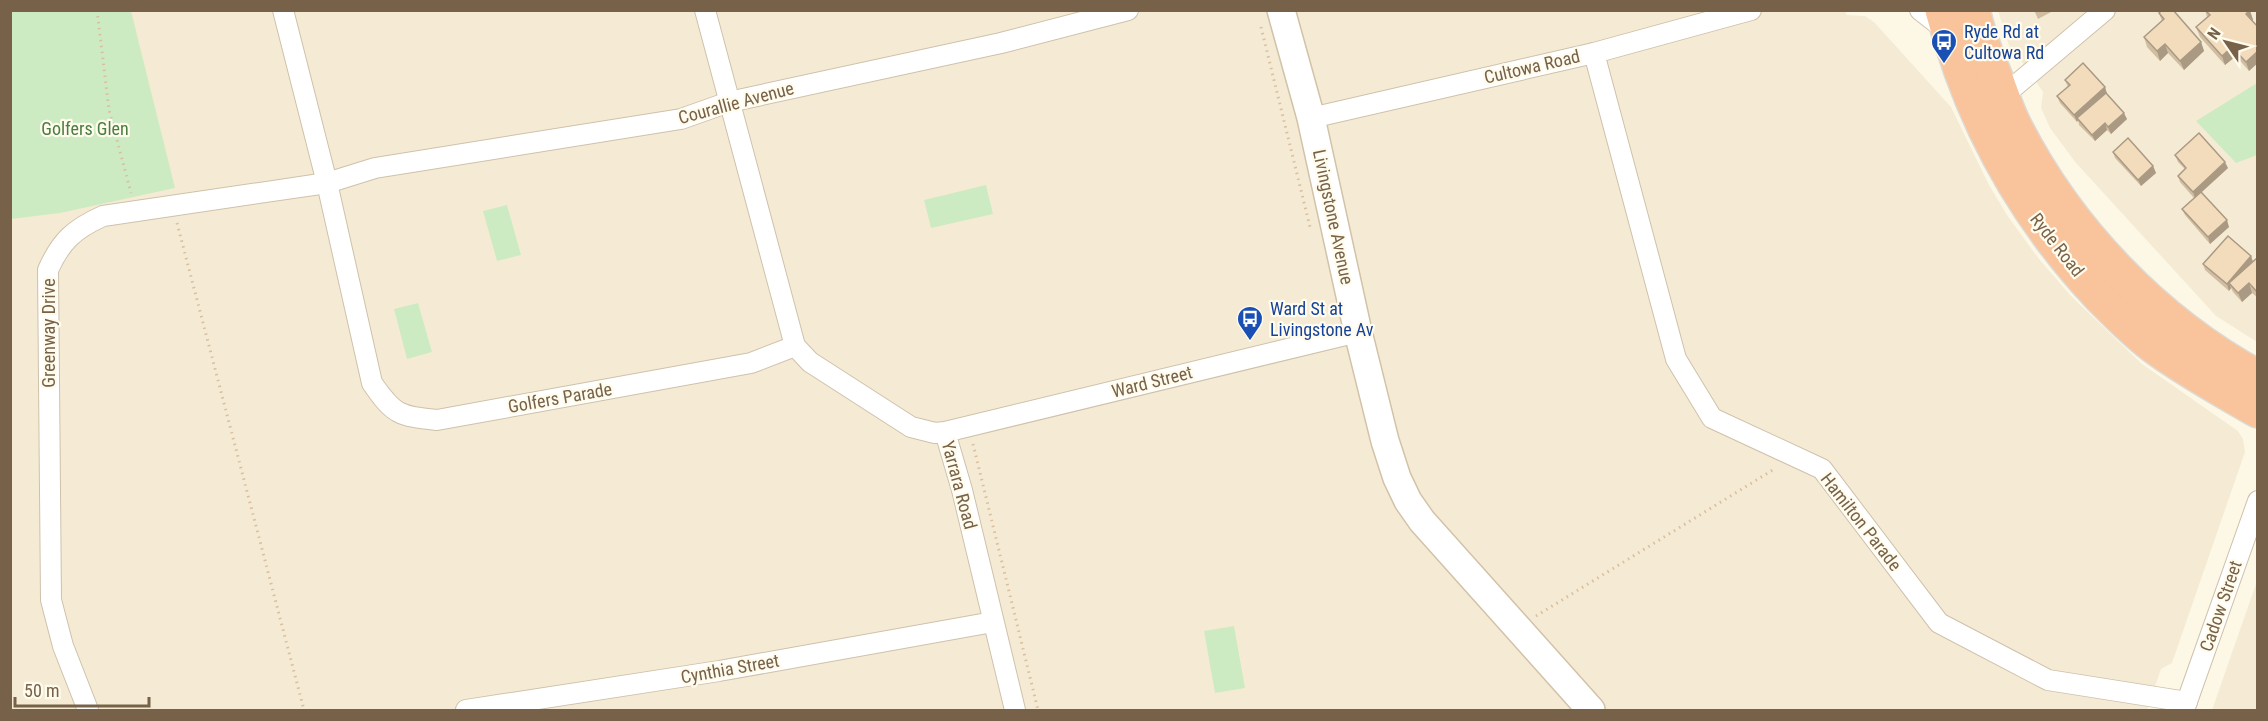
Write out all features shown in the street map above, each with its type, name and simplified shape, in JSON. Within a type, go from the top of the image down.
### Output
[{"type":"highway","name":"Ryde Road","points":[[1973,10],[2014,124],[2035,161],[2077,222],[2141,293],[2189,333],[2258,377]]},
{"type":"highway","name":"Ryde Road","points":[[1945,21],[1991,143],[2015,189],[2054,243],[2116,313],[2152,345],[2258,411]]},
{"type":"street","name":"Golfers Parade","points":[[284,10],[327,183],[372,383],[387,405],[408,417],[437,420],[751,363],[795,346]]},
{"type":"street","points":[[705,10],[795,346]]},
{"type":"street","name":"Courallie Avenue","points":[[375,168],[681,119],[729,102],[1001,43],[1128,10]]},
{"type":"street","name":"Cultowa Road","points":[[1311,118],[1594,53],[1751,10]]},
{"type":"street","points":[[1920,10],[1945,21]]},
{"type":"street","points":[[2003,96],[2105,10]]},
{"type":"street","name":"Livingstone Avenue","points":[[1270,16],[1311,118],[1358,332],[1385,441],[1397,478],[1408,501],[1422,521],[1591,711]]},
{"type":"street","name":"Hamilton Parade","points":[[1594,53],[1676,359],[1712,418],[1821,470],[1939,623],[2049,680],[2186,706]]},
{"type":"street","name":"Greenway Drive","points":[[88,711],[63,646],[51,600],[48,270],[55,254],[66,239],[82,225],[104,216],[327,183],[375,168]]},
{"type":"street","name":"Ward Street","points":[[945,432],[1358,332]]},
{"type":"street","name":"Yarrara Road","points":[[795,346],[810,362],[911,427],[935,433],[945,432],[962,490],[1015,711]]},
{"type":"street","name":"Cadow Street","points":[[2186,706],[2258,501]]},
{"type":"street","name":"Cynthia Street","points":[[466,711],[719,671],[993,622]]},
{"type":"path","points":[[97,10],[109,110],[136,212]]},
{"type":"path","points":[[1270,16],[1310,227]]},
{"type":"path","points":[[173,207],[304,711]]},
{"type":"path","points":[[973,443],[1038,711]]},
{"type":"path","points":[[1517,628],[1794,457]]},
{"type":"shaded area","points":[[10,11],[1845,11],[1847,15],[1865,16],[1874,22],[1951,107],[1989,185],[2007,215],[2039,259],[2071,296],[2142,364],[2238,431],[2243,439],[2245,452],[2172,663],[2161,669],[2147,710],[11,710]]},
{"type":"shaded area","points":[[1998,11],[2257,11],[2257,342],[2216,316],[2076,163],[2050,128],[2041,108],[2043,92],[2020,59],[2013,58]]},
{"type":"shaded area","points":[[2257,581],[2257,710],[2212,710]]},
{"type":"green space","name":"Golfers Glen","points":[[10,11],[131,11],[175,188],[60,213],[11,219]]},
{"type":"green space","points":[[2257,83],[2257,155],[2236,163],[2196,121]]},
{"type":"green space","points":[[986,185],[993,214],[931,228],[924,200]]},
{"type":"green space","points":[[507,205],[521,255],[497,261],[483,211]]},
{"type":"green space","points":[[418,303],[432,352],[407,359],[394,309]]},
{"type":"green space","points":[[1234,626],[1245,688],[1215,693],[1204,631]]},
{"type":"building","points":[[2162,10],[2173,10],[2201,42],[2180,61],[2165,44],[2157,51],[2144,37],[2164,19],[2159,13]]},
{"type":"building","points":[[2205,10],[2250,10],[2246,14],[2258,27],[2258,51],[2246,62],[2232,47],[2222,56],[2196,27],[2210,15]]},
{"type":"building","points":[[2083,63],[2105,87],[2074,115],[2057,96],[2070,85],[2065,80]]},
{"type":"building","points":[[2106,93],[2124,113],[2108,127],[2105,123],[2092,135],[2077,118]]},
{"type":"building","points":[[2199,133],[2225,162],[2193,192],[2178,176],[2186,168],[2175,155]]},
{"type":"building","points":[[2128,138],[2153,166],[2138,180],[2113,152]]},
{"type":"building","points":[[2201,192],[2227,220],[2208,237],[2182,209]]},
{"type":"building","points":[[2228,236],[2251,256],[2227,284],[2203,264]]},
{"type":"building","points":[[2257,258],[2258,293],[2249,283],[2238,293],[2229,283]]},
{"type":"place","name":"Ryde Rd at Cultowa Rd","points":[[1944,65]]},
{"type":"place","name":"Ward St at Livingstone Av","points":[[1250,342]]}]
